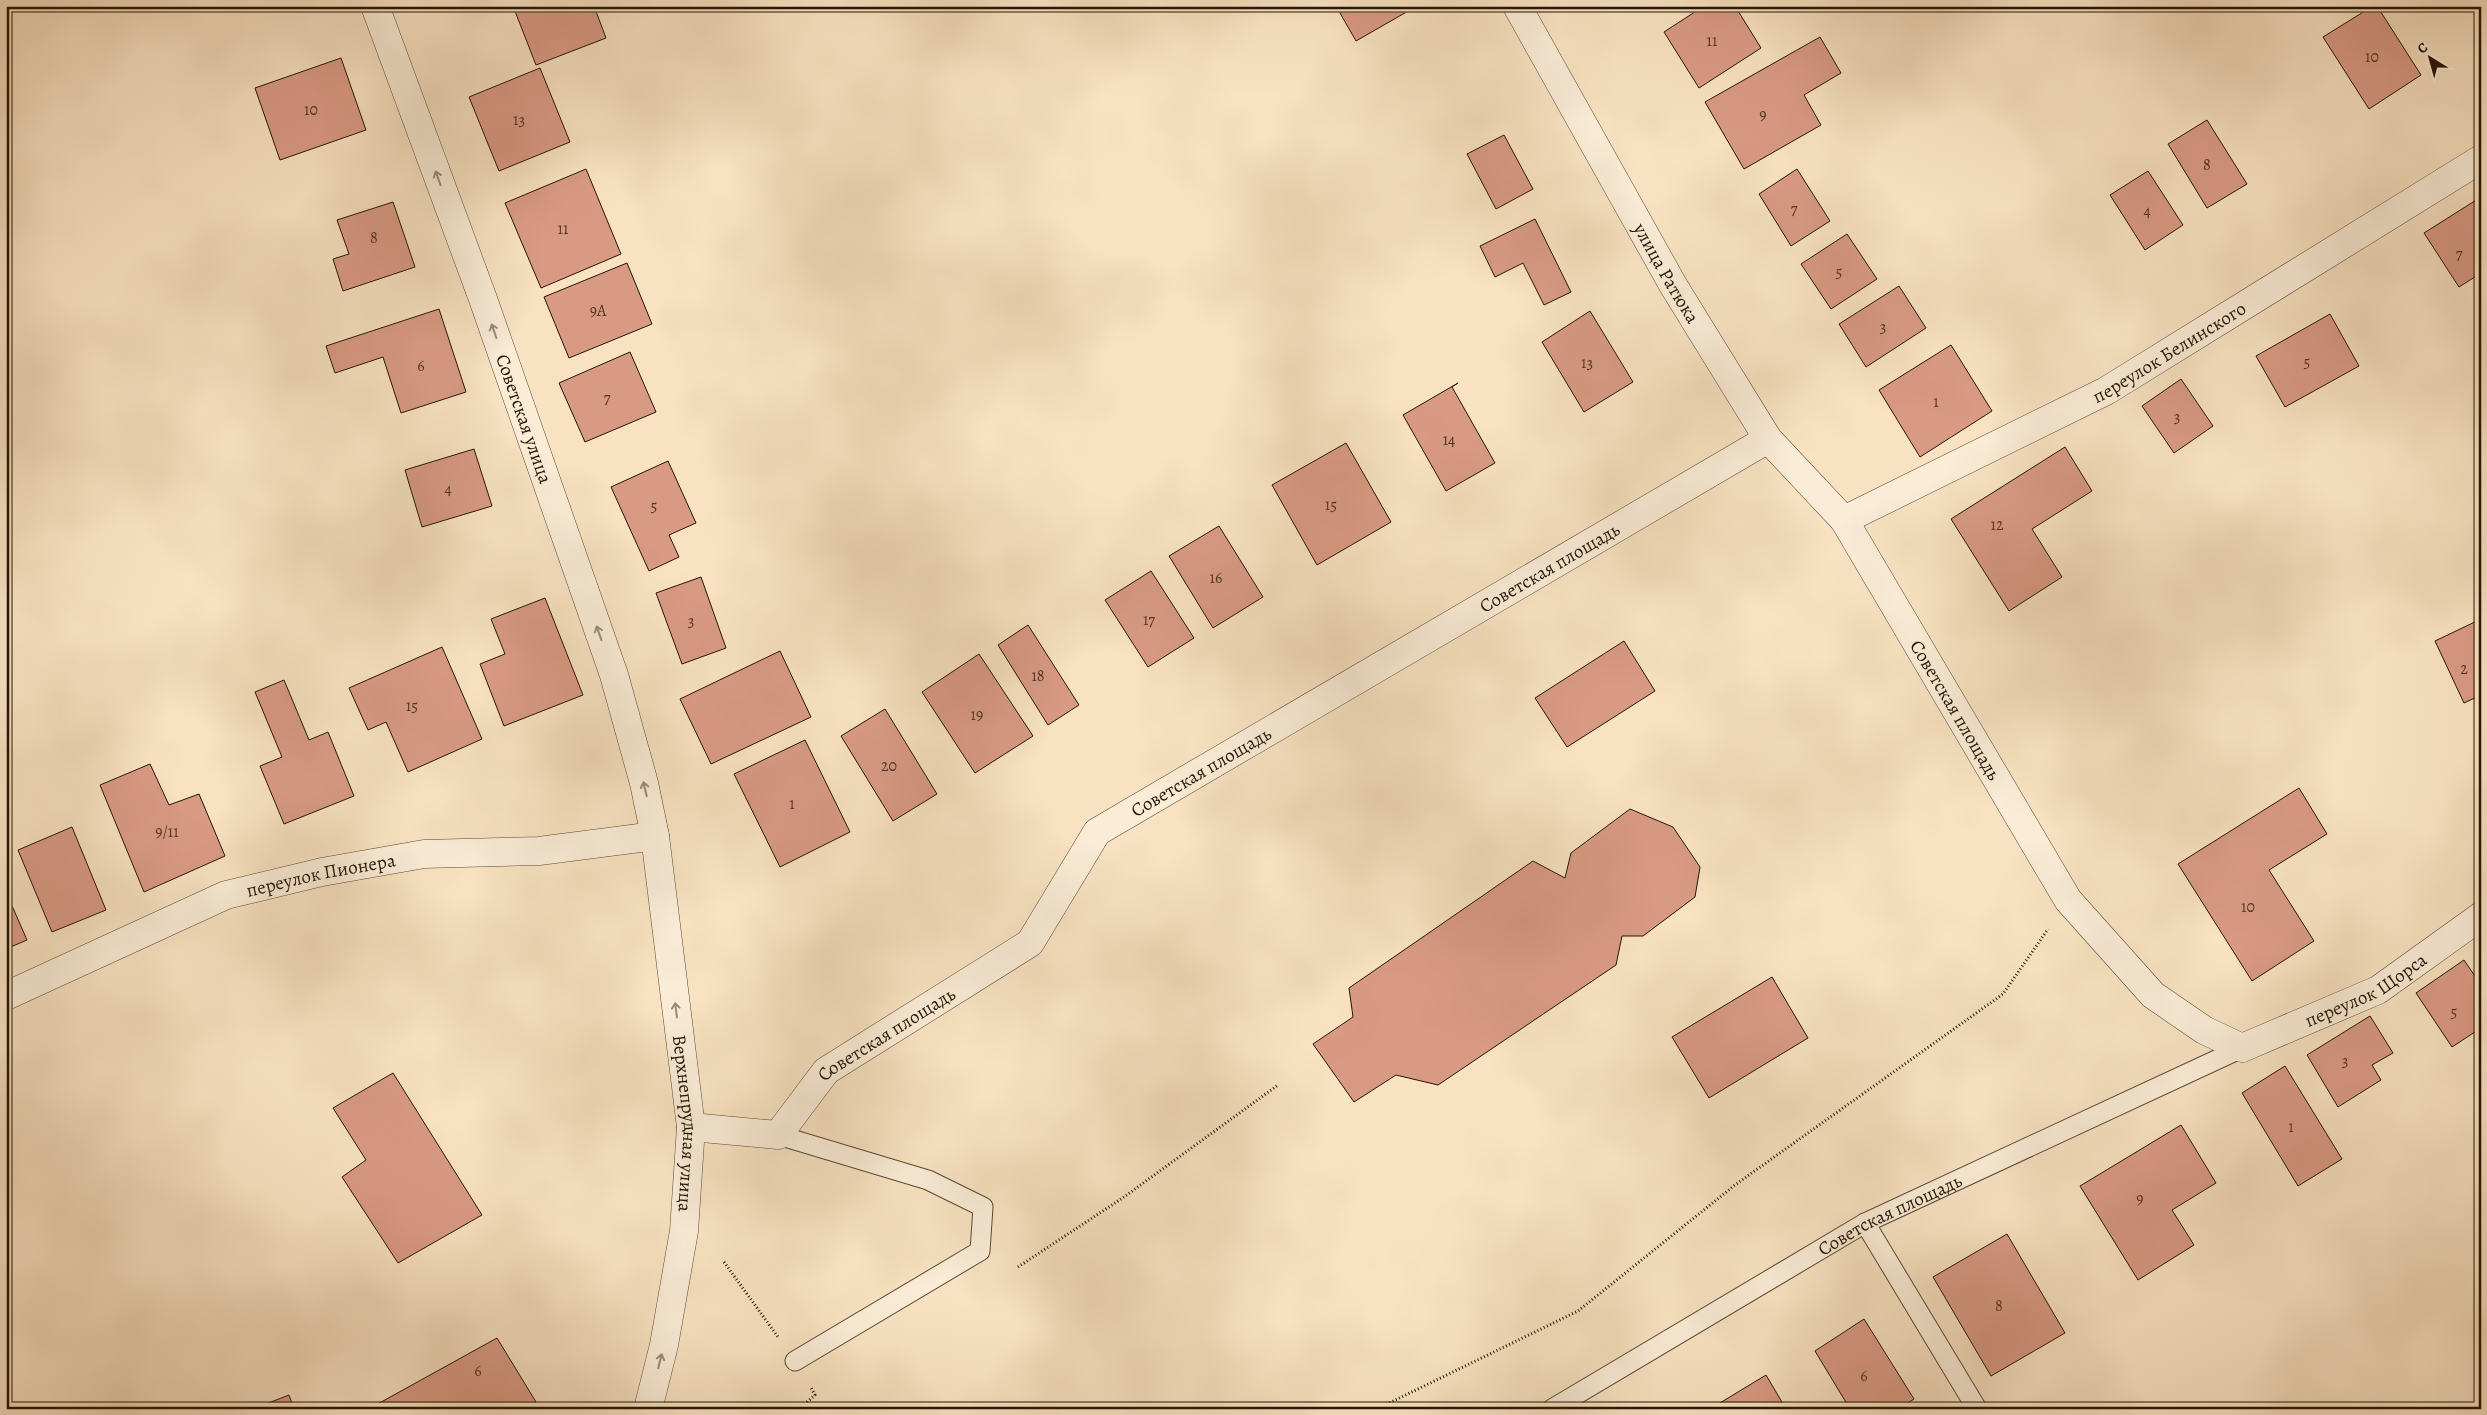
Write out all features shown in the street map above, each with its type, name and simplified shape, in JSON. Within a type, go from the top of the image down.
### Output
[{"type":"street","name":"Советская улица","points":[[375,6],[483,299],[614,675],[644,783],[655,836]]},
{"type":"street","name":"улица Ратюка","points":[[1517,6],[1673,285],[1768,439],[1844,520]]},
{"type":"street","name":"переулок Белинского","points":[[1844,520],[2106,391],[2481,159]]},
{"type":"street","name":"Советская площадь","points":[[778,1135],[826,1071],[1030,943],[1097,832],[1768,439]]},
{"type":"street","name":"Советская площадь","points":[[1844,520],[2068,900],[2153,995],[2204,1030],[2242,1048]]},
{"type":"street","name":"переулок Пионера","points":[[6,996],[226,895],[322,872],[424,854],[539,851],[655,836]]},
{"type":"street","name":"Верхнепрудная улица","points":[[648,1409],[664,1345],[684,1231],[691,1127],[655,836]]},
{"type":"street","name":"переулок Щорса","points":[[2242,1048],[2378,990],[2481,916]]},
{"type":"street","points":[[691,1127],[778,1135]]},
{"type":"lane","name":"Советская площадь","points":[[1552,1409],[1865,1223],[2242,1048]]},
{"type":"lane","points":[[778,1135],[928,1180],[983,1207],[980,1251],[795,1361]]},
{"type":"lane","points":[[1865,1223],[1977,1409]]},
{"type":"path","points":[[1378,1409],[1578,1311],[1735,1185],[2003,994],[2068,900]]},
{"type":"path","points":[[1018,1267],[1124,1197],[1278,1085]]},
{"type":"path","points":[[724,1262],[795,1361],[815,1395],[799,1409]]},
{"type":"building","points":[[513,6],[594,6],[606,38],[536,65]]},
{"type":"building","points":[[1336,6],[1417,6],[1356,41]]},
{"type":"building","points":[[1704,6],[1735,6],[1761,48],[1699,88],[1664,32]]},
{"type":"building","points":[[2373,6],[2377,6],[2421,75],[2369,109],[2323,37]]},
{"type":"building","points":[[1820,37],[1841,73],[1804,95],[1821,125],[1744,169],[1705,102]]},
{"type":"building","points":[[341,58],[366,130],[280,160],[255,88]]},
{"type":"building","points":[[540,68],[570,142],[499,171],[469,97]]},
{"type":"building","points":[[2207,120],[2247,184],[2207,208],[2168,144]]},
{"type":"building","points":[[1504,135],[1533,189],[1496,209],[1467,154]]},
{"type":"building","points":[[586,169],[621,254],[541,288],[505,203]]},
{"type":"building","points":[[1797,169],[1830,221],[1791,246],[1759,194]]},
{"type":"building","points":[[2148,171],[2183,225],[2145,250],[2110,195]]},
{"type":"building","points":[[2481,197],[2481,273],[2459,287],[2424,233]]},
{"type":"building","points":[[393,202],[415,267],[343,291],[333,259],[349,254],[337,220]]},
{"type":"building","points":[[1535,219],[1571,292],[1544,305],[1523,263],[1495,277],[1480,246]]},
{"type":"building","points":[[1847,234],[1877,279],[1831,309],[1801,264]]},
{"type":"building","points":[[627,263],[652,324],[569,358],[544,297]]},
{"type":"building","points":[[1899,286],[1926,328],[1866,367],[1839,324]]},
{"type":"building","points":[[439,309],[466,392],[401,413],[383,357],[335,373],[326,346]]},
{"type":"building","points":[[1590,311],[1633,382],[1584,412],[1542,342]]},
{"type":"building","points":[[2330,314],[2359,366],[2285,407],[2256,356]]},
{"type":"building","points":[[1951,345],[1992,411],[1920,457],[1879,390]]},
{"type":"building","points":[[630,352],[656,412],[585,442],[559,383]]},
{"type":"building","points":[[2181,379],[2213,426],[2174,453],[2142,406]]},
{"type":"building","points":[[1458,383],[1452,387],[1495,463],[1446,491],[1403,415]]},
{"type":"building","points":[[1346,443],[1391,522],[1317,565],[1272,485]]},
{"type":"building","points":[[2065,447],[2092,491],[2032,529],[2062,577],[2009,611],[1951,519]]},
{"type":"building","points":[[474,449],[492,506],[422,527],[405,470]]},
{"type":"building","points":[[668,461],[696,523],[669,535],[679,557],[649,571],[611,487]]},
{"type":"building","points":[[1219,526],[1263,597],[1213,628],[1169,556]]},
{"type":"building","points":[[1151,571],[1194,638],[1148,667],[1105,600]]},
{"type":"building","points":[[701,577],[726,648],[682,664],[656,593]]},
{"type":"building","points":[[545,598],[583,695],[504,726],[480,664],[505,654],[491,619]]},
{"type":"building","points":[[2481,619],[2481,695],[2464,703],[2435,641]]},
{"type":"building","points":[[1028,625],[1079,705],[1048,725],[998,645]]},
{"type":"building","points":[[1624,641],[1655,691],[1567,747],[1535,698]]},
{"type":"building","points":[[442,647],[482,739],[408,772],[386,722],[368,730],[349,688]]},
{"type":"building","points":[[780,651],[811,717],[711,764],[680,699]]},
{"type":"building","points":[[979,654],[1033,736],[975,773],[922,692]]},
{"type":"building","points":[[284,680],[309,740],[328,732],[354,796],[284,824],[260,766],[282,757],[255,692]]},
{"type":"building","points":[[885,709],[937,794],[893,821],[841,736]]},
{"type":"building","points":[[805,740],[850,832],[780,867],[734,774]]},
{"type":"building","points":[[150,764],[169,805],[199,794],[225,856],[144,892],[100,785]]},
{"type":"building","points":[[2299,788],[2327,834],[2269,870],[2314,941],[2252,981],[2178,864]]},
{"type":"building","points":[[1630,809],[1673,827],[1700,867],[1695,897],[1643,936],[1622,936],[1616,965],[1438,1085],[1396,1075],[1354,1102],[1313,1044],[1353,1017],[1349,988],[1533,861],[1565,878],[1571,853]]},
{"type":"building","points":[[72,827],[106,910],[52,932],[18,850]]},
{"type":"building","points":[[6,892],[27,940],[6,949]]},
{"type":"building","points":[[2464,960],[2481,985],[2481,1028],[2452,1047],[2416,993]]},
{"type":"building","points":[[1772,977],[1808,1038],[1709,1098],[1672,1037]]},
{"type":"building","points":[[2370,1016],[2393,1053],[2372,1065],[2381,1080],[2338,1107],[2307,1055]]},
{"type":"building","points":[[2285,1066],[2342,1159],[2298,1186],[2242,1093]]},
{"type":"building","points":[[393,1073],[482,1215],[398,1263],[342,1177],[366,1160],[333,1108]]},
{"type":"building","points":[[2181,1125],[2216,1183],[2172,1210],[2194,1245],[2138,1280],[2080,1186]]},
{"type":"building","points":[[2007,1234],[2065,1333],[1991,1376],[1933,1277]]},
{"type":"building","points":[[1864,1319],[1914,1399],[1899,1409],[1850,1409],[1815,1351]]},
{"type":"building","points":[[497,1338],[536,1402],[524,1409],[375,1409],[374,1406]]},
{"type":"building","points":[[1766,1375],[1786,1409],[1710,1409]]},
{"type":"building","points":[[289,1395],[294,1409],[253,1409]]}]
